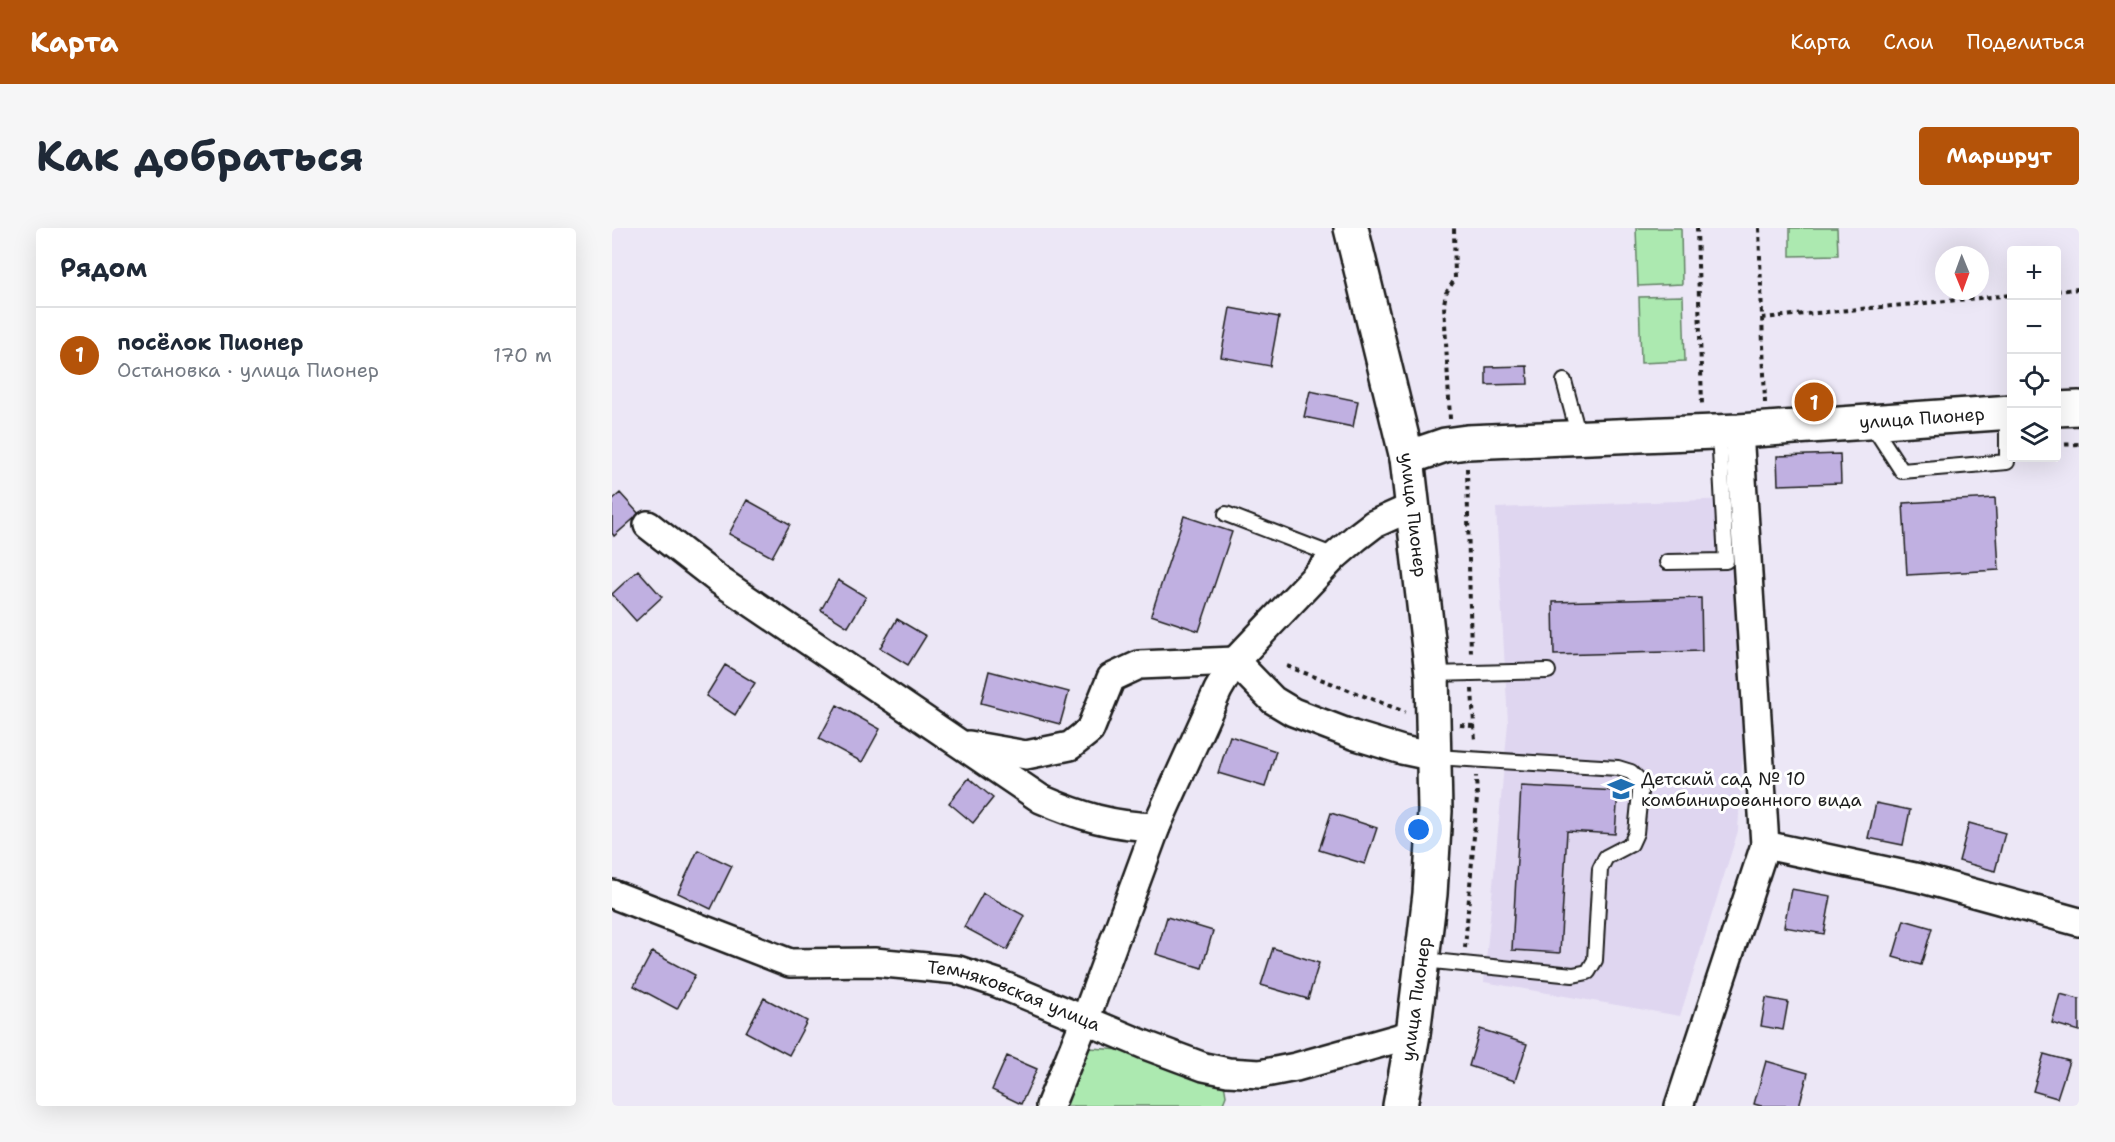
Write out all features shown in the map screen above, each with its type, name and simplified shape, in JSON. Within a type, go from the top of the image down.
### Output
[{"type":"street","points":[[1350,228],[1407,458]]},
{"type":"street","points":[[2061,409],[2079,408]]},
{"type":"street","name":"улица Пионер","points":[[1400,1106],[1423,960],[1435,811],[1432,674],[1407,458],[1445,445],[1467,442],[1579,437],[1720,425],[1870,422],[2007,412]]},
{"type":"street","points":[[1679,1106],[1765,845],[1720,425]]},
{"type":"street","points":[[1050,1106],[1085,1020],[1156,826],[1218,690],[1235,661],[1335,556],[1374,524],[1412,507]]},
{"type":"street","points":[[648,525],[720,581],[1041,799],[1108,823],[1156,826]]},
{"type":"street","points":[[960,744],[1026,755],[1070,746],[1090,730],[1111,678],[1139,665],[1235,661],[1273,700],[1293,712],[1353,735],[1435,757]]},
{"type":"street","points":[[1765,845],[1919,878],[2079,922]]},
{"type":"street","name":"Темняковская улица","points":[[612,894],[790,963],[874,962],[958,970],[997,983],[1145,1046],[1228,1072],[1260,1074],[1296,1067],[1413,1034]]},
{"type":"lane","points":[[1564,381],[1579,437]]},
{"type":"lane","points":[[1870,422],[1902,471],[2007,462]]},
{"type":"lane","points":[[1667,562],[1726,561],[1720,425]]},
{"type":"lane","points":[[1226,514],[1335,556]]},
{"type":"lane","points":[[1432,674],[1548,671]]},
{"type":"lane","points":[[1423,960],[1573,975],[1588,972],[1595,960],[1600,869],[1606,857],[1631,844],[1636,833],[1640,793],[1638,779],[1631,772],[1618,768],[1435,757]]},
{"type":"path","points":[[1454,228],[1455,279],[1446,293],[1444,304],[1450,421],[1466,424],[1477,798],[1464,964]]},
{"type":"path","points":[[1697,228],[1720,425]]},
{"type":"path","points":[[1759,228],[1765,406]]},
{"type":"path","points":[[2061,291],[2079,289]]},
{"type":"path","points":[[1762,318],[2007,295]]},
{"type":"path","points":[[2061,445],[2079,444]]},
{"type":"path","points":[[1287,666],[1414,716]]},
{"type":"shaded area","name":"Детский сад № 10 комбинированного вида","points":[[1730,499],[1743,747],[1738,831],[1680,1016],[1484,982],[1508,723],[1496,508]]},
{"type":"green space","points":[[1636,228],[1681,228],[1682,284],[1638,286]]},
{"type":"green space","points":[[1790,228],[1837,228],[1838,255],[1790,256]]},
{"type":"green space","points":[[1683,296],[1685,361],[1641,363],[1639,297]]},
{"type":"green space","points":[[1088,1048],[1125,1050],[1224,1084],[1226,1096],[1222,1106],[1050,1106],[1075,1055]]},
{"type":"building","points":[[1230,308],[1279,317],[1270,366],[1221,357]]},
{"type":"building","points":[[1527,366],[1528,384],[1486,385],[1486,367]]},
{"type":"building","points":[[1310,391],[1358,401],[1353,427],[1304,417]]},
{"type":"building","points":[[1840,454],[1841,483],[1778,485],[1777,456]]},
{"type":"building","points":[[620,493],[639,514],[614,536],[612,533],[612,500]]},
{"type":"building","points":[[1995,498],[1999,570],[1907,575],[1903,503]]},
{"type":"building","points":[[747,500],[790,524],[772,557],[729,534]]},
{"type":"building","points":[[1184,516],[1232,532],[1199,631],[1151,615]]},
{"type":"building","points":[[638,570],[662,597],[636,621],[612,594]]},
{"type":"building","points":[[838,580],[866,597],[848,627],[821,610]]},
{"type":"building","points":[[1701,598],[1702,651],[1554,655],[1553,602]]},
{"type":"building","points":[[897,619],[926,636],[908,665],[880,648]]},
{"type":"building","points":[[725,665],[755,683],[735,715],[706,696]]},
{"type":"building","points":[[989,671],[1069,692],[1060,724],[981,703]]},
{"type":"building","points":[[837,705],[880,729],[862,762],[819,739]]},
{"type":"building","points":[[1230,736],[1276,751],[1265,787],[1218,773]]},
{"type":"building","points":[[969,778],[993,798],[973,823],[949,803]]},
{"type":"building","points":[[1521,786],[1618,791],[1615,834],[1567,831],[1560,953],[1512,950]]},
{"type":"building","points":[[1876,803],[1910,810],[1903,845],[1868,838]]},
{"type":"building","points":[[1331,813],[1377,828],[1365,864],[1319,850]]},
{"type":"building","points":[[1969,823],[2005,833],[1995,871],[1959,861]]},
{"type":"building","points":[[698,850],[732,866],[711,909],[678,893]]},
{"type":"building","points":[[1791,889],[1831,896],[1824,934],[1784,927]]},
{"type":"building","points":[[983,893],[1025,916],[1007,950],[964,927]]},
{"type":"building","points":[[1167,917],[1213,931],[1202,968],[1156,954]]},
{"type":"building","points":[[1904,920],[1932,928],[1921,965],[1893,957]]},
{"type":"building","points":[[1273,948],[1319,963],[1308,999],[1261,985]]},
{"type":"building","points":[[652,952],[695,975],[677,1009],[634,986]]},
{"type":"building","points":[[2060,994],[2079,999],[2079,1031],[2052,1023]]},
{"type":"building","points":[[764,998],[807,1021],[789,1055],[746,1032]]},
{"type":"building","points":[[1766,998],[1788,1002],[1783,1030],[1761,1026]]},
{"type":"building","points":[[1480,1029],[1527,1044],[1515,1081],[1469,1066]]},
{"type":"building","points":[[2044,1054],[2069,1061],[2057,1098],[2033,1091]]},
{"type":"building","points":[[1007,1056],[1037,1069],[1021,1104],[992,1090]]},
{"type":"building","points":[[1766,1061],[1808,1073],[1799,1106],[1754,1104]]},
{"type":"place","name":"посёлок Пионер","points":[[1814,402]]},
{"type":"place","name":"Детский сад № 10 комбинированного вида","points":[[1621,789]]}]
